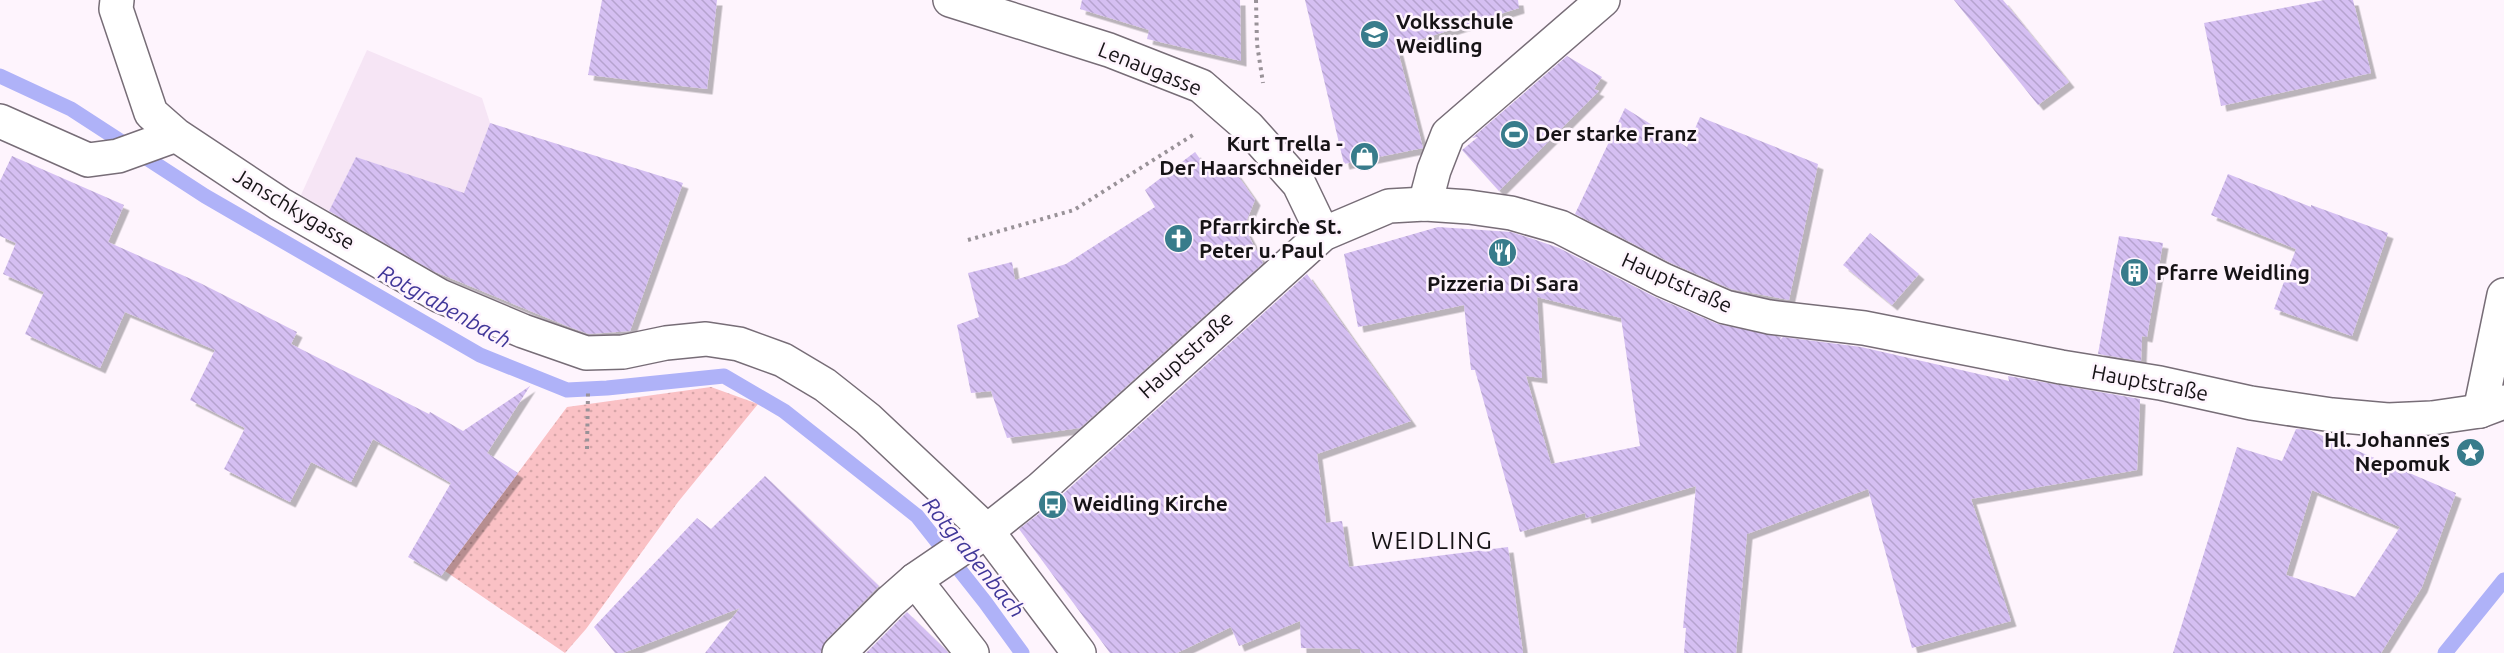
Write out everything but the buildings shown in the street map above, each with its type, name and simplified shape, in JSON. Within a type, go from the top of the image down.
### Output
[{"type":"street","name":"Janschkygasse","points":[[117,0],[116,9],[151,112],[176,135],[280,204],[440,296],[523,331],[586,353],[623,352],[666,343],[706,339],[739,344],[783,360],[825,385],[868,418],[979,537],[1079,653]]},
{"type":"street","name":"Lenaugasse","points":[[950,0],[1109,50],[1201,86],[1248,127],[1299,184],[1323,234]]},
{"type":"street","points":[[1425,204],[1448,134],[1603,0]]},
{"type":"street","points":[[0,121],[88,160],[118,156],[176,135]]},
{"type":"street","name":"Hauptstraße","points":[[921,576],[979,537],[1040,489],[1323,234],[1389,206],[1425,204],[1511,213],[1560,227],[1663,280],[1725,307],[1769,317],[1864,328],[2061,367],[2160,383],[2251,403],[2332,415],[2388,420],[2432,418],[2496,405]]},
{"type":"street","points":[[2496,405],[2504,295]]},
{"type":"street","points":[[839,653],[890,602],[921,576],[972,653]]},
{"type":"path","points":[[1256,0],[1257,44],[1263,85]]},
{"type":"path","points":[[968,240],[1074,210],[1192,135],[1203,133]]},
{"type":"path","points":[[587,449],[588,398]]},
{"type":"shaded area","points":[[367,50],[482,98],[490,123],[464,194],[356,157],[329,211],[301,195]]},
{"type":"shaded area","points":[[711,387],[758,404],[678,502],[586,629],[565,653],[445,571],[567,407]]},
{"type":"waterway","name":"Rotgrabenbach","points":[[0,76],[71,109],[205,196],[480,355],[567,390],[724,376],[784,411],[917,516],[1022,653]]},
{"type":"waterway","points":[[2445,653],[2504,580]]},
{"type":"place","name":"Volksschule Weidling","points":[[1375,34]]},
{"type":"place","name":"Der starke Franz","points":[[1514,134]]},
{"type":"place","name":"Kurt Trella - Der Haarschneider","points":[[1364,156]]},
{"type":"place","name":"Pfarrkirche St. Peter u. Paul","points":[[1178,239]]},
{"type":"place","name":"Pizzeria Di Sara","points":[[1503,253]]},
{"type":"place","name":"Pfarre Weidling","points":[[2135,273]]},
{"type":"place","name":"Hl. Johannes Nepomuk","points":[[2471,452]]},
{"type":"place","name":"Weidling Kirche","points":[[1052,504]]},
{"type":"district","name":"WEIDLING","points":[[1432,541]]}]
